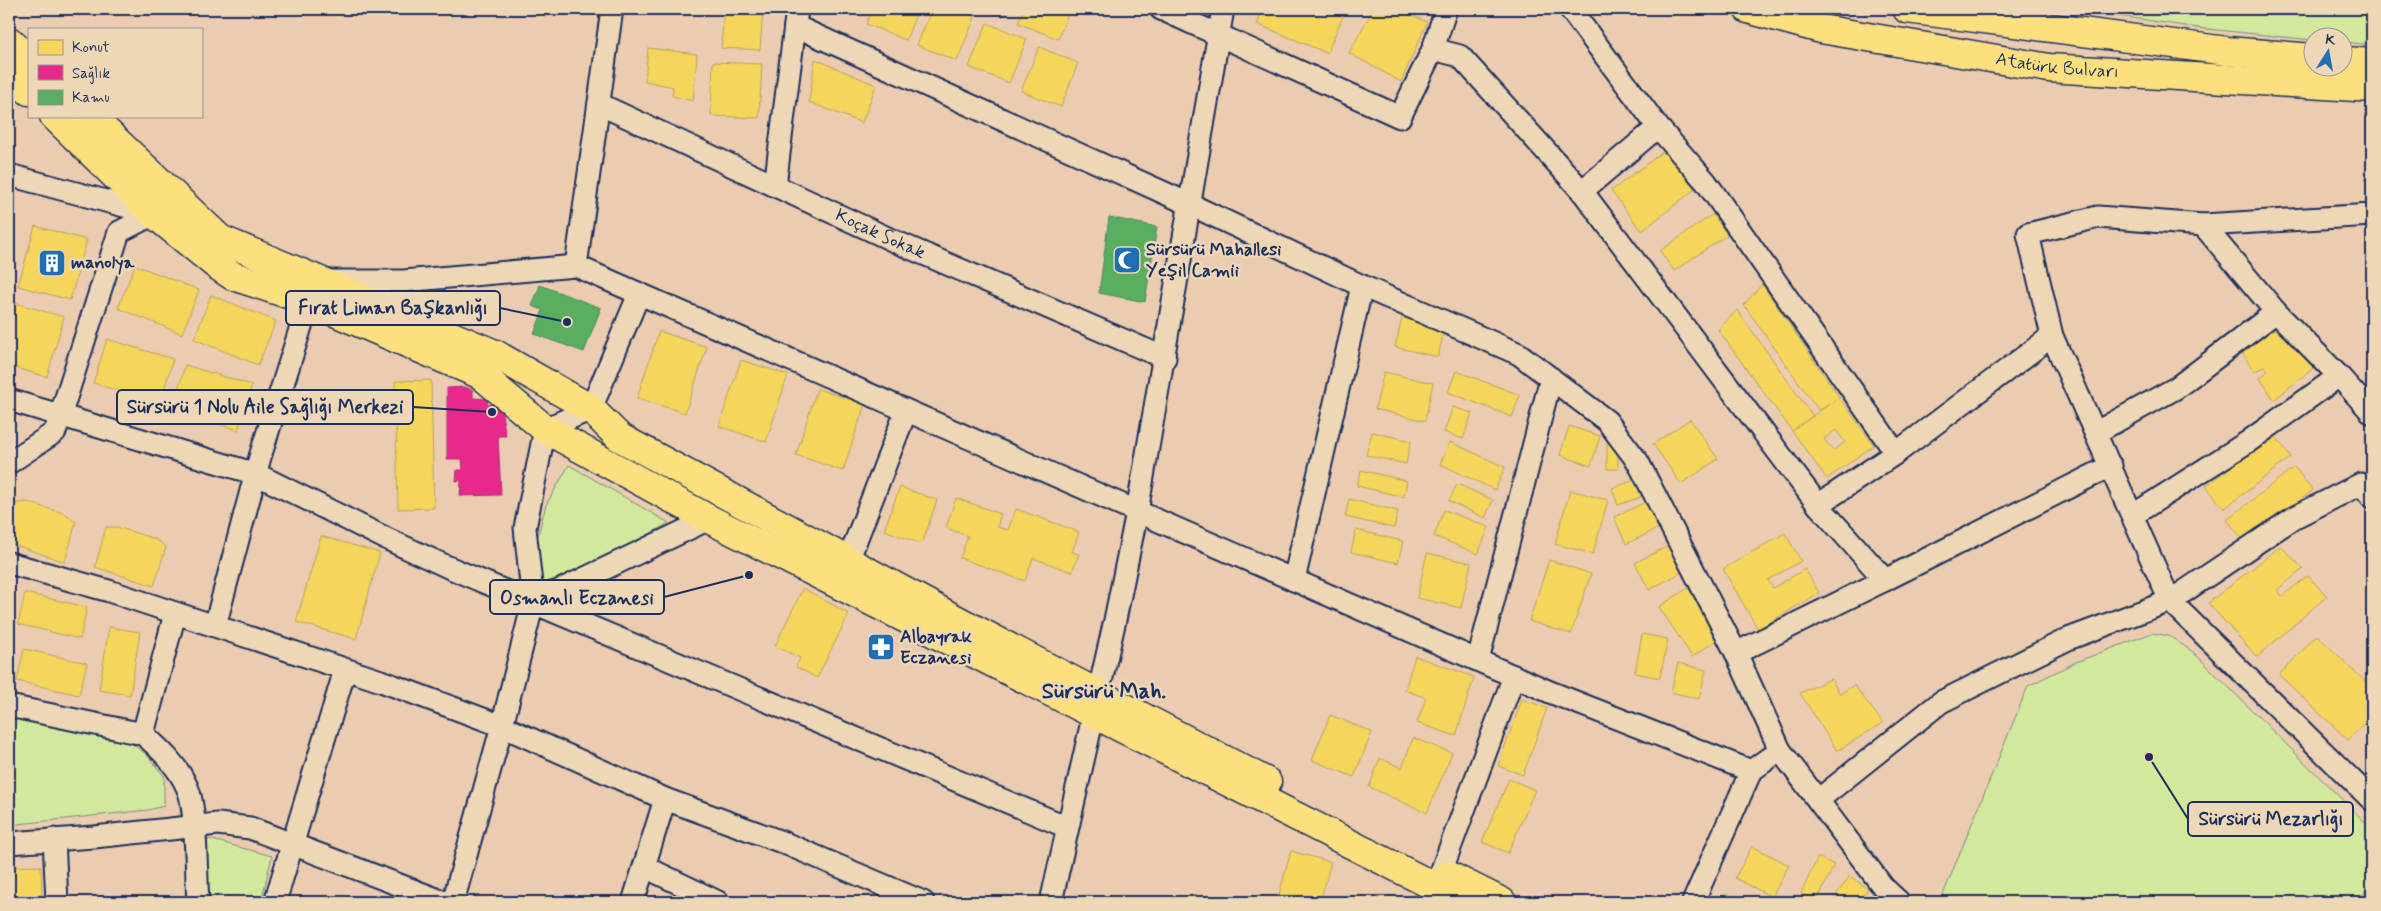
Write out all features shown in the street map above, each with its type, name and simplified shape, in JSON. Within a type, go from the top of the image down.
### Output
[{"type":"main road","name":"Atatürk Bulvarı","points":[[1748,9],[1821,29],[2049,68],[2372,88]]},
{"type":"main road","name":"Atatürk Bulvarı","points":[[1906,9],[2227,51],[2304,57]]},
{"type":"main road","points":[[9,40],[28,58]]},
{"type":"main road","points":[[2354,62],[2372,63]]},
{"type":"main road","points":[[9,72],[28,90]]},
{"type":"main road","points":[[56,118],[154,214],[201,254],[234,276],[317,291],[495,354],[591,409],[619,437],[848,561],[1095,703],[1466,902]]},
{"type":"main road","points":[[92,118],[220,239],[482,375],[544,429],[709,519],[1095,703],[1502,902]]},
{"type":"street","points":[[576,266],[612,9]]},
{"type":"street","points":[[1161,9],[1218,33],[1400,117],[1432,49],[1446,9]]},
{"type":"street","points":[[1051,902],[1115,620],[1137,512],[1165,358],[1189,204],[1223,9]]},
{"type":"street","points":[[1570,9],[1658,127],[1706,182],[1896,453]]},
{"type":"street","points":[[775,186],[796,18],[1362,286],[1519,354],[1607,421],[1638,462],[1736,653],[1780,750],[1884,888],[1899,902]]},
{"type":"street","points":[[1432,49],[1460,56],[1582,190],[1818,505],[1885,580]]},
{"type":"street","name":"Koçak Sokak","points":[[598,104],[894,241],[1165,358]]},
{"type":"street","points":[[1582,190],[1658,127]]},
{"type":"street","points":[[9,175],[154,214]]},
{"type":"street","points":[[9,463],[55,432],[119,232],[154,214]]},
{"type":"street","points":[[2372,215],[2203,225],[2098,217],[2028,234],[2052,336],[2170,601],[2372,800]]},
{"type":"street","points":[[2203,225],[2276,312],[2339,376],[2372,413]]},
{"type":"street","points":[[215,626],[256,474],[317,291],[403,281],[576,266],[1514,676],[1751,771]]},
{"type":"street","points":[[1294,580],[1362,286]]},
{"type":"street","points":[[453,902],[502,726],[533,602],[525,528],[544,429],[591,409],[639,294]]},
{"type":"street","points":[[2095,433],[2176,388],[2276,312]]},
{"type":"street","points":[[1818,505],[1896,453],[2052,336]]},
{"type":"street","points":[[2133,515],[2249,441],[2339,376]]},
{"type":"street","points":[[1478,660],[1551,378]]},
{"type":"street","points":[[9,400],[256,474],[385,538],[1067,827]]},
{"type":"street","points":[[848,561],[906,411]]},
{"type":"street","points":[[1736,653],[2111,466]]},
{"type":"street","points":[[1818,800],[1941,702],[2068,639],[2170,601],[2295,517],[2361,484],[2372,497]]},
{"type":"street","points":[[533,602],[709,519]]},
{"type":"street","points":[[9,563],[108,591],[381,681],[502,726],[665,799],[782,842],[923,902]]},
{"type":"street","points":[[143,734],[176,614]]},
{"type":"street","points":[[275,902],[344,670]]},
{"type":"street","points":[[1442,872],[1514,676]]},
{"type":"street","points":[[9,706],[143,734],[157,746],[176,768],[188,788],[193,826],[198,902]]},
{"type":"street","points":[[1693,902],[1751,771],[1780,750]]},
{"type":"street","points":[[633,902],[665,799]]},
{"type":"street","points":[[9,842],[218,824],[250,828],[444,902]]},
{"type":"street","points":[[54,839],[56,902]]},
{"type":"street","points":[[645,868],[718,902]]},
{"type":"green space","points":[[2074,9],[2372,9],[2372,45],[2354,43],[2354,28],[2304,28],[2304,39],[2198,28]]},
{"type":"green space","points":[[569,465],[669,523],[577,575],[543,582],[535,547],[546,505]]},
{"type":"green space","points":[[2152,633],[2169,636],[2193,652],[2372,829],[2372,883],[2356,902],[1940,902],[2028,686],[2076,662]]},
{"type":"green space","points":[[9,717],[111,728],[146,754],[164,776],[164,806],[148,810],[9,825]]},
{"type":"green space","points":[[209,839],[272,856],[261,902],[210,902],[202,848]]},
{"type":"building: Konut","points":[[724,9],[763,9],[760,50],[721,48]]},
{"type":"building: Konut","points":[[872,9],[918,9],[906,40],[866,24]]},
{"type":"building: Konut","points":[[932,9],[954,9],[975,17],[957,61],[917,45]]},
{"type":"building: Konut","points":[[987,9],[1008,9],[1005,16]]},
{"type":"building: Konut","points":[[1024,9],[1070,9],[1058,39],[1018,23]]},
{"type":"building: Konut","points":[[1263,9],[1346,9],[1327,53],[1257,24]]},
{"type":"building: Konut","points":[[1373,9],[1399,9],[1427,22],[1401,82],[1349,53]]},
{"type":"building: Konut","points":[[987,23],[1027,39],[1009,83],[969,67]]},
{"type":"building: Konut","points":[[1039,47],[1078,63],[1061,107],[1021,91]]},
{"type":"building: Konut","points":[[648,48],[697,54],[693,101],[672,96],[673,87],[645,81]]},
{"type":"building: Konut","points":[[815,59],[876,85],[862,123],[809,102]]},
{"type":"building: Konut","points":[[713,62],[762,64],[759,118],[711,116]]},
{"type":"building: Konut","points":[[1665,150],[1695,189],[1642,231],[1611,191]]},
{"type":"building: Konut","points":[[1713,214],[1727,235],[1674,271],[1660,251]]},
{"type":"building: Konut","name":"manolya","points":[[35,226],[87,240],[70,300],[18,286]]},
{"type":"building: Konut","points":[[135,265],[199,290],[182,334],[118,308]]},
{"type":"building: Konut","points":[[1762,284],[1839,397],[1819,411],[1744,305]]},
{"type":"building: Konut","points":[[211,295],[276,321],[258,365],[194,339]]},
{"type":"building: Konut","points":[[12,302],[64,317],[47,377],[9,366],[9,315]]},
{"type":"building: Konut","points":[[1737,310],[1813,416],[1792,431],[1718,330]]},
{"type":"building: Konut","points":[[1403,314],[1446,323],[1438,357],[1395,347]]},
{"type":"building: Konut","points":[[2280,321],[2318,364],[2274,400],[2260,378],[2268,371],[2265,366],[2254,372],[2239,347]]},
{"type":"building: Konut","points":[[659,331],[707,347],[685,413],[637,398]]},
{"type":"building: Konut","points":[[107,339],[173,359],[160,404],[93,383]]},
{"type":"building: Konut","points":[[741,360],[788,375],[766,442],[719,426]]},
{"type":"building: Konut","points":[[185,365],[252,385],[238,430],[172,410]]},
{"type":"building: Konut","points":[[1456,371],[1520,395],[1512,417],[1448,392]]},
{"type":"building: Konut","points":[[1384,372],[1433,383],[1425,421],[1375,409]]},
{"type":"building: Konut","points":[[431,380],[434,508],[398,509],[395,381]]},
{"type":"building: Konut","points":[[817,389],[865,404],[843,471],[796,455]]},
{"type":"building: Konut","points":[[1839,397],[1874,445],[1827,479],[1792,431]],"holes":[[[1836,430],[1845,442],[1833,451],[1824,439]]]},
{"type":"building: Konut","points":[[1453,407],[1472,413],[1463,439],[1444,432]]},
{"type":"building: Konut","points":[[1690,419],[1718,459],[1681,484],[1653,444]]},
{"type":"building: Konut","points":[[1569,426],[1600,436],[1591,466],[1560,455]]},
{"type":"building: Konut","points":[[1372,432],[1411,441],[1406,464],[1366,455]]},
{"type":"building: Konut","points":[[2273,433],[2291,457],[2224,509],[2206,486]]},
{"type":"building: Konut","points":[[1607,441],[1618,441],[1618,469],[1607,469]]},
{"type":"building: Konut","points":[[1450,442],[1505,467],[1495,490],[1440,464]]},
{"type":"building: Konut","points":[[2294,467],[2313,490],[2246,543],[2227,520]]},
{"type":"building: Konut","points":[[1361,470],[1407,481],[1404,497],[1357,486]]},
{"type":"building: Konut","points":[[1635,480],[1641,497],[1618,505],[1612,488]]},
{"type":"building: Konut","points":[[1457,484],[1493,500],[1485,518],[1449,501]]},
{"type":"building: Konut","points":[[900,487],[937,500],[922,544],[884,530]]},
{"type":"building: Konut","points":[[1570,490],[1608,500],[1593,554],[1555,544]]},
{"type":"building: Konut","points":[[956,498],[1001,514],[997,527],[1008,530],[1016,509],[1079,532],[1072,552],[1079,554],[1072,572],[1033,558],[1025,581],[960,558],[968,536],[946,528]]},
{"type":"building: Konut","points":[[1349,499],[1398,511],[1394,528],[1345,517]]},
{"type":"building: Konut","points":[[27,502],[66,514],[76,522],[65,562],[9,543],[9,532],[16,503]]},
{"type":"building: Konut","points":[[1646,502],[1659,528],[1626,544],[1614,517]]},
{"type":"building: Konut","points":[[1444,510],[1489,527],[1478,554],[1434,536]]},
{"type":"building: Konut","points":[[106,527],[117,527],[155,539],[166,547],[154,586],[95,567]]},
{"type":"building: Konut","points":[[1356,530],[1403,541],[1398,563],[1351,552]]},
{"type":"building: Konut","points":[[1785,533],[1801,561],[1768,580],[1773,588],[1805,569],[1819,593],[1758,629],[1723,569]]},
{"type":"building: Konut","points":[[321,536],[380,553],[356,639],[296,622]]},
{"type":"building: Konut","points":[[1668,546],[1682,572],[1649,590],[1635,563]]},
{"type":"building: Konut","points":[[2281,546],[2303,569],[2277,590],[2282,596],[2308,576],[2327,596],[2257,657],[2208,603]]},
{"type":"building: Konut","points":[[1427,553],[1471,563],[1461,608],[1417,598]]},
{"type":"building: Konut","points":[[1549,560],[1591,574],[1571,634],[1529,621]]},
{"type":"building: Konut","points":[[803,588],[849,614],[817,678],[796,667],[800,658],[775,646]]},
{"type":"building: Konut","points":[[1688,588],[1721,637],[1692,657],[1659,607]]},
{"type":"building: Konut","points":[[25,593],[87,607],[80,639],[18,624]]},
{"type":"building: Konut","points":[[109,627],[140,632],[130,695],[99,690]]},
{"type":"building: Konut","points":[[1642,634],[1668,639],[1660,678],[1635,673]]},
{"type":"building: Konut","points":[[2317,635],[2372,688],[2372,715],[2348,740],[2279,675]]},
{"type":"building: Konut","points":[[24,649],[87,663],[79,695],[17,681]]},
{"type":"building: Konut","points":[[1415,656],[1474,677],[1456,736],[1417,723],[1426,698],[1405,690]]},
{"type":"building: Konut","points":[[1678,663],[1706,670],[1699,699],[1671,692]]},
{"type":"building: Konut","points":[[1831,679],[1840,694],[1854,685],[1883,723],[1837,751],[1800,693]]},
{"type":"building: Konut","points":[[1522,699],[1547,708],[1523,775],[1498,766]]},
{"type":"building: Konut","points":[[1330,715],[1372,732],[1354,777],[1312,760]]},
{"type":"building: Konut","points":[[1413,738],[1452,753],[1427,813],[1369,787],[1380,758],[1402,768]]},
{"type":"building: Konut","points":[[1509,779],[1535,790],[1508,853],[1482,842]]},
{"type":"building: Konut","points":[[1752,846],[1789,865],[1772,897],[1735,878]]},
{"type":"building: Konut","points":[[1291,851],[1331,862],[1320,902],[1277,902]]},
{"type":"building: Konut","points":[[1818,857],[1834,865],[1817,901],[1801,893]]},
{"type":"building: Konut","points":[[41,866],[42,902],[9,902],[9,867]]},
{"type":"building: Konut","points":[[1850,876],[1868,889],[1858,902],[1831,902]]},
{"type":"building: Konut","points":[[1727,894],[1742,902],[1723,902]]},
{"type":"building: Sağlık","points":[[464,387],[473,390],[473,398],[488,399],[487,405],[500,404],[506,436],[498,436],[501,495],[460,496],[461,480],[456,481],[457,470],[463,470],[462,459],[447,459],[447,388]]},
{"type":"building: Kamu","name":"Sürsürü Mahallesi Yeşil Camii","points":[[1109,217],[1157,227],[1145,302],[1099,293]]},
{"type":"building: Kamu","points":[[540,285],[601,308],[584,352],[534,334],[543,310],[532,306]]},
{"type":"place","name":"Sürsürü Mahallesi Yeşil Camii","points":[[1127,260]]},
{"type":"place","name":"manolya","points":[[52,263]]},
{"type":"place","name":"Fırat Liman Başkanlığı","points":[[567,322]]},
{"type":"place","name":"Sürsürü 1 Nolu Aile Sağlığı Merkezi","points":[[492,412]]},
{"type":"place","name":"Osmanlı Eczanesi","points":[[749,575]]},
{"type":"place","name":"Albayrak Eczanesi","points":[[881,647]]},
{"type":"place","name":"Sürsürü Mezarlığı","points":[[2149,757]]},
{"type":"district","name":"Sürsürü Mah.","points":[[1104,692]]}]
